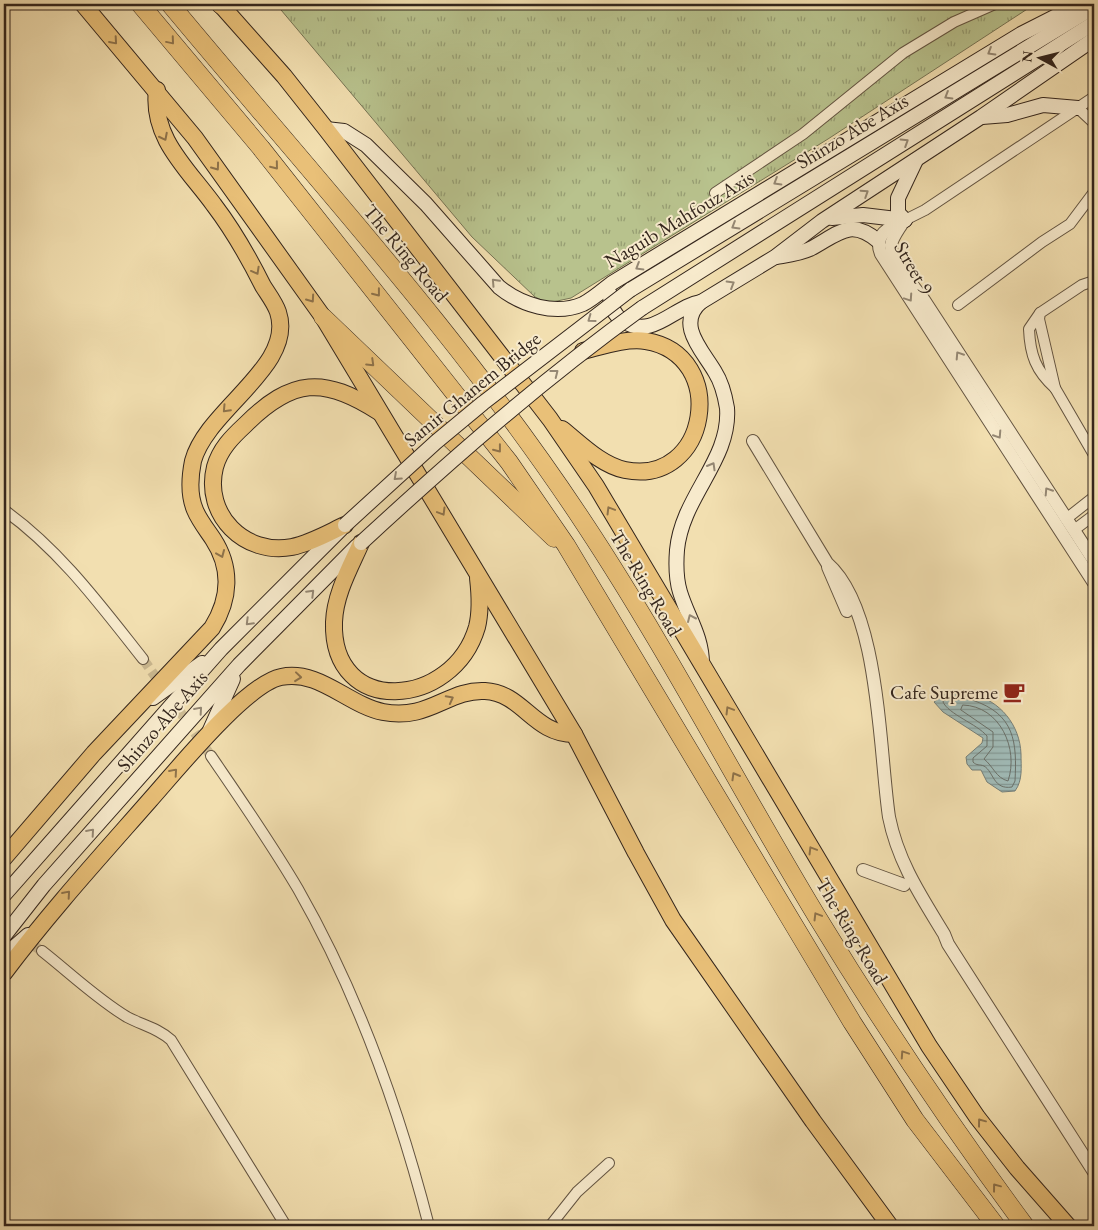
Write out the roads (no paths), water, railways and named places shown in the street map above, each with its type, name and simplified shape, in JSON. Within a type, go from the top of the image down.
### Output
[{"type":"highway","points":[[82,4],[157,90],[259,225],[323,317],[574,734],[673,920],[813,1121],[890,1226]]},
{"type":"highway","points":[[140,4],[261,148],[509,462],[566,545],[852,1022],[915,1120],[996,1226]]},
{"type":"highway","name":"The Ring Road","points":[[170,4],[477,371],[535,450],[633,601],[814,913],[874,1009],[941,1110],[1026,1226]]},
{"type":"highway","name":"The Ring Road","points":[[220,4],[284,76],[550,419],[596,486],[930,1046],[977,1117],[1017,1168],[1068,1226]]},
{"type":"highway","points":[[4,858],[61,790],[212,628],[224,604],[227,577],[221,552],[195,510],[192,495],[193,463],[197,448],[210,428],[268,364],[277,345],[280,328],[278,312],[236,238],[162,134],[156,108],[157,90]]},
{"type":"highway","points":[[323,317],[542,529],[566,545]]},
{"type":"highway","points":[[550,419],[598,457],[614,466],[633,471],[652,469],[670,462],[684,450],[695,433],[700,414],[699,394],[688,366],[674,352],[656,343],[625,341],[583,351]]},
{"type":"highway","points":[[345,525],[292,547],[258,546],[242,538],[228,526],[216,502],[213,484],[215,466],[228,442],[265,405],[283,394],[303,388],[324,388],[344,392],[383,415]]},
{"type":"highway","points":[[361,543],[335,608],[334,632],[339,655],[350,672],[377,689],[398,693],[409,692],[437,680],[459,660],[474,635],[480,606],[478,574]]},
{"type":"highway","points":[[4,973],[43,921],[207,735],[257,688],[270,680],[292,675],[314,680],[372,709],[395,714],[430,708],[467,692],[494,692],[511,698],[546,728],[559,733],[574,734]]},
{"type":"main road","name":"Naguib Mahfouz Axis","points":[[326,129],[344,131],[366,145],[426,204],[499,287],[515,298],[534,306],[564,308],[584,303],[612,284],[1021,34],[1080,4]]},
{"type":"main road","name":"Shinzo Abe Axis","points":[[630,290],[1094,7]]},
{"type":"main road","name":"Shinzo Abe Axis","points":[[642,308],[1094,23]]},
{"type":"main road","points":[[612,284],[610,295],[612,308],[620,319],[633,325],[657,324],[685,307],[700,302],[775,257],[822,221],[982,117],[1094,39]]},
{"type":"main road","points":[[982,117],[1007,115],[1043,105],[1078,108]]},
{"type":"main road","points":[[905,220],[898,213],[897,202],[916,160]]},
{"type":"main road","points":[[822,221],[855,215],[881,215],[905,220]]},
{"type":"main road","points":[[775,257],[793,255],[808,250],[847,229],[861,229],[878,241]]},
{"type":"main road","name":"Samir Ghanem Bridge","points":[[345,525],[436,442],[483,403],[630,290]]},
{"type":"main road","points":[[700,302],[691,315],[690,330],[720,381],[725,399],[727,418],[721,448],[688,508],[677,549],[680,592],[699,638],[702,665]]},
{"type":"main road","name":"Samir Ghanem Bridge","points":[[361,543],[488,428],[583,351],[642,308]]},
{"type":"main road","name":"Shinzo Abe Axis","points":[[4,895],[222,649],[345,525]]},
{"type":"main road","name":"Shinzo Abe Axis","points":[[4,936],[44,885],[239,665],[361,543]]},
{"type":"main road","points":[[134,710],[222,649]]},
{"type":"main road","points":[[207,735],[239,665]]},
{"type":"main road","points":[[4,956],[43,921]]},
{"type":"street","points":[[716,193],[803,134],[903,53],[954,22],[995,4]]},
{"type":"street","points":[[905,220],[925,210],[1094,97]]},
{"type":"street","points":[[1078,108],[1094,123]]},
{"type":"street","points":[[958,305],[1004,269],[1070,224],[1094,192]]},
{"type":"street","name":"Street 9","points":[[905,220],[887,229],[878,241],[881,254],[1094,583]]},
{"type":"street","name":"Street 9","points":[[905,220],[891,244],[891,252],[1094,561]]},
{"type":"street","points":[[1094,281],[1075,289],[1040,312],[1029,329],[1032,354],[1041,376],[1055,388],[1094,455]]},
{"type":"street","points":[[753,441],[827,563],[841,579],[852,612],[864,660],[883,829],[889,852],[904,885],[935,933],[948,944]]},
{"type":"street","points":[[1066,519],[1094,497]]},
{"type":"street","points":[[4,510],[53,552],[86,588],[143,659]]},
{"type":"street","points":[[1074,530],[1094,514]]},
{"type":"street","points":[[852,612],[871,655],[887,805],[894,840],[907,873],[944,934],[948,944],[1094,1172]]},
{"type":"street","points":[[211,756],[281,862],[314,920],[350,992],[393,1103],[429,1226]]},
{"type":"street","points":[[863,870],[904,885]]},
{"type":"street","points":[[42,951],[112,1006],[128,1017],[159,1030],[171,1040],[286,1226]]},
{"type":"street","points":[[550,1226],[577,1192],[609,1163]]},
{"type":"water","points":[[948,692],[981,697],[991,702],[1006,715],[1017,733],[1020,743],[1021,769],[1018,787],[1015,791],[1002,792],[987,782],[981,770],[972,770],[967,764],[966,757],[982,743],[983,738],[943,712],[934,702]]},
{"type":"tunnel","points":[[143,659],[211,756]]},
{"type":"tunnel","points":[[5,927],[42,951]]},
{"type":"place","name":"Cafe Supreme","points":[[1014,692]]}]
